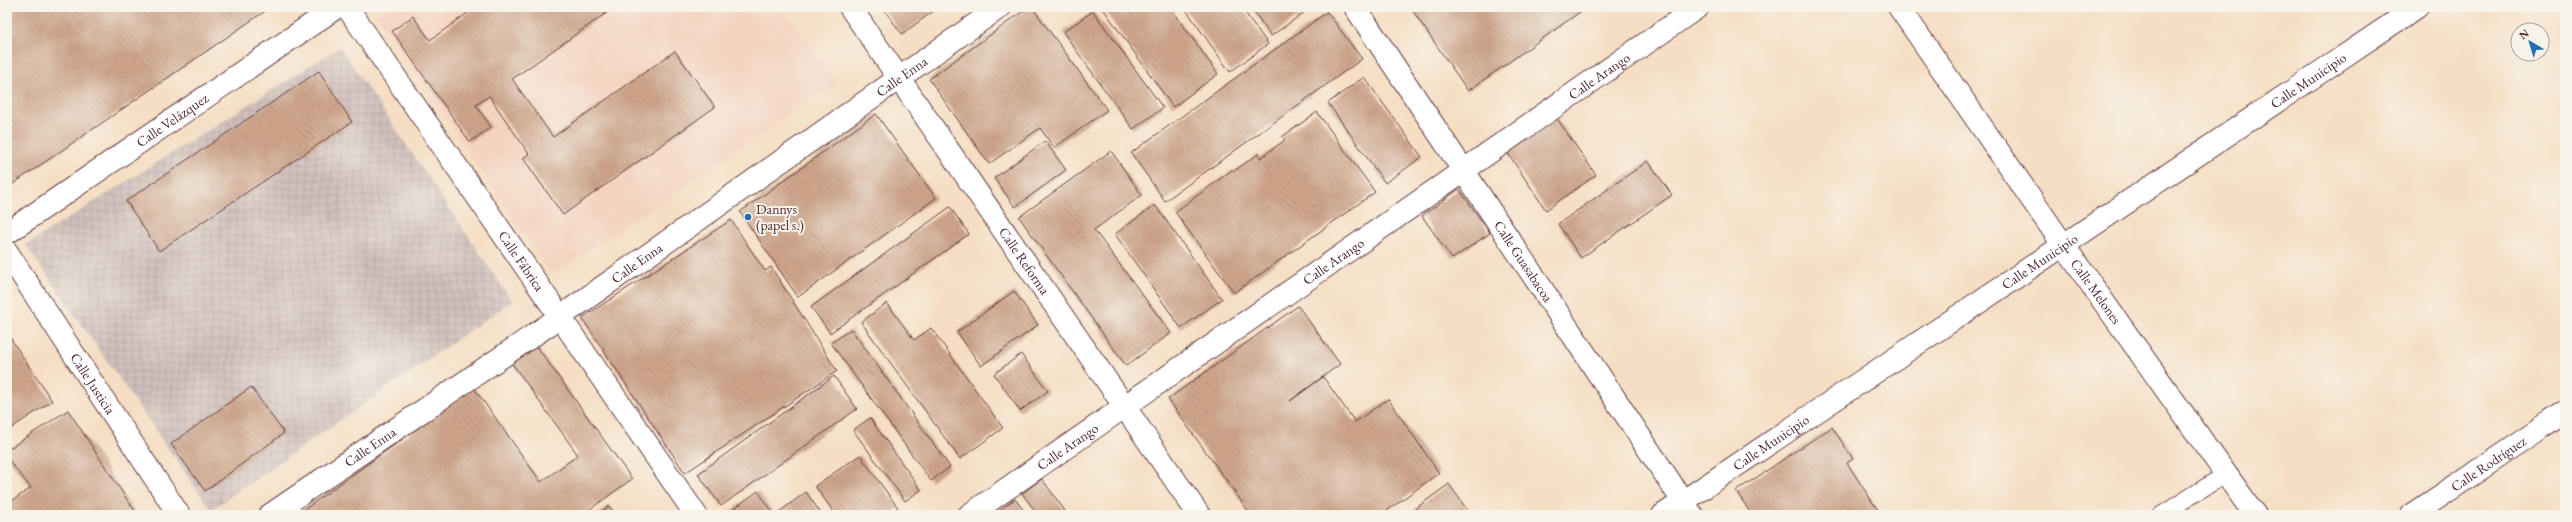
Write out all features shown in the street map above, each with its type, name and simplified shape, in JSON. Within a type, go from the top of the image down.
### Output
[{"type":"street","name":"Calle Velázquez","points":[[7,233],[337,7]]},
{"type":"street","name":"Calle Fábrica","points":[[347,7],[696,515]]},
{"type":"street","name":"Calle Reforma","points":[[850,7],[1199,515]]},
{"type":"street","name":"Calle Enna","points":[[270,515],[560,317],[900,80],[1000,7]]},
{"type":"street","name":"Calle Guasabacoa","points":[[1354,7],[1687,508]]},
{"type":"street","name":"Calle Arango","points":[[969,515],[1463,169],[1698,7]]},
{"type":"street","name":"Calle Melones","points":[[1899,7],[2064,246],[2254,515]]},
{"type":"street","name":"Calle Municipio","points":[[1663,515],[1687,508],[2064,246],[2416,7]]},
{"type":"street","name":"Calle Justicia","points":[[7,252],[179,515]]},
{"type":"street","name":"Calle Rodríguez","points":[[2412,515],[2565,412]]},
{"type":"lane","points":[[2161,515],[2226,474]]},
{"type":"shaded area","points":[[388,7],[783,7],[837,83],[552,275],[376,15]]},
{"type":"shaded area","points":[[340,47],[512,301],[211,510],[26,245]]},
{"type":"building","points":[[7,7],[271,7],[7,188]]},
{"type":"building","points":[[476,7],[615,7],[512,79],[553,137],[675,51],[715,107],[563,215],[523,158],[529,154],[489,96],[476,105],[491,127],[470,142],[392,31],[413,16],[430,40]]},
{"type":"building","points":[[882,7],[939,7],[902,34]]},
{"type":"building","points":[[1029,7],[1032,7],[1107,110],[1054,148],[1040,128],[989,164],[929,79]]},
{"type":"building","points":[[1102,7],[1170,7],[1218,74],[1173,107]]},
{"type":"building","points":[[1184,7],[1241,7],[1268,44],[1230,72]]},
{"type":"building","points":[[1251,7],[1312,7],[1271,36]]},
{"type":"building","points":[[1410,7],[1587,7],[1468,91]]},
{"type":"building","points":[[1093,11],[1163,108],[1133,129],[1063,32]]},
{"type":"building","points":[[1327,12],[1362,59],[1165,201],[1131,153]]},
{"type":"building","points":[[319,71],[352,122],[159,251],[126,201]]},
{"type":"building","points":[[1364,77],[1422,157],[1385,183],[1328,103]]},
{"type":"building","points":[[1317,112],[1375,192],[1234,293],[1175,212],[1232,170],[1234,171],[1258,154],[1260,158],[1285,140],[1282,137]]},
{"type":"building","points":[[876,114],[936,198],[798,297],[740,212]]},
{"type":"building","points":[[1556,117],[1596,175],[1546,210],[1507,152]]},
{"type":"building","points":[[1045,141],[1066,170],[1015,207],[994,178]]},
{"type":"building","points":[[1111,151],[1142,195],[1094,230],[1171,333],[1126,366],[1019,217]]},
{"type":"building","points":[[1648,161],[1672,195],[1581,258],[1558,224]]},
{"type":"building","points":[[1459,189],[1490,233],[1452,259],[1422,216]]},
{"type":"building","points":[[1155,205],[1222,299],[1181,328],[1115,234]]},
{"type":"building","points":[[950,207],[969,234],[830,333],[811,307]]},
{"type":"building","points":[[731,220],[765,271],[771,267],[837,371],[685,473],[582,318]]},
{"type":"building","points":[[1014,291],[1038,325],[981,366],[957,332]]},
{"type":"building","points":[[887,303],[914,340],[931,328],[1003,428],[960,459],[861,322]]},
{"type":"building","points":[[1298,306],[1340,364],[1290,401],[1323,377],[1355,422],[1388,399],[1439,473],[1381,515],[1251,515],[1168,399]]},
{"type":"building","points":[[851,329],[950,467],[931,481],[831,343]]},
{"type":"building","points":[[7,333],[52,401],[7,431]]},
{"type":"building","points":[[535,344],[632,479],[582,515],[301,515],[299,513],[474,388],[541,482],[578,455],[511,362]]},
{"type":"building","points":[[1021,354],[1048,391],[1020,411],[994,374]]},
{"type":"building","points":[[834,376],[857,409],[721,506],[698,474]]},
{"type":"building","points":[[251,387],[284,433],[205,491],[171,444]]},
{"type":"building","points":[[68,410],[138,515],[7,515],[7,504],[31,488],[7,458],[7,450]]},
{"type":"building","points":[[870,418],[921,490],[905,501],[853,430]]},
{"type":"building","points":[[1832,427],[1853,459],[1847,463],[1881,515],[1752,515],[1736,491]]},
{"type":"building","points":[[860,455],[898,508],[889,515],[836,515],[815,486]]},
{"type":"building","points":[[1042,479],[1068,515],[1038,515],[1022,493]]},
{"type":"building","points":[[1449,484],[1471,515],[1402,515],[1408,514]]},
{"type":"building","points":[[758,491],[775,515],[725,515]]},
{"type":"building","points":[[806,492],[822,515],[775,515]]},
{"type":"building","points":[[1015,499],[1027,515],[993,515]]},
{"type":"building","points":[[609,506],[616,515],[596,515]]},
{"type":"place","name":"Dannys (papel s.)","points":[[748,217]]}]
